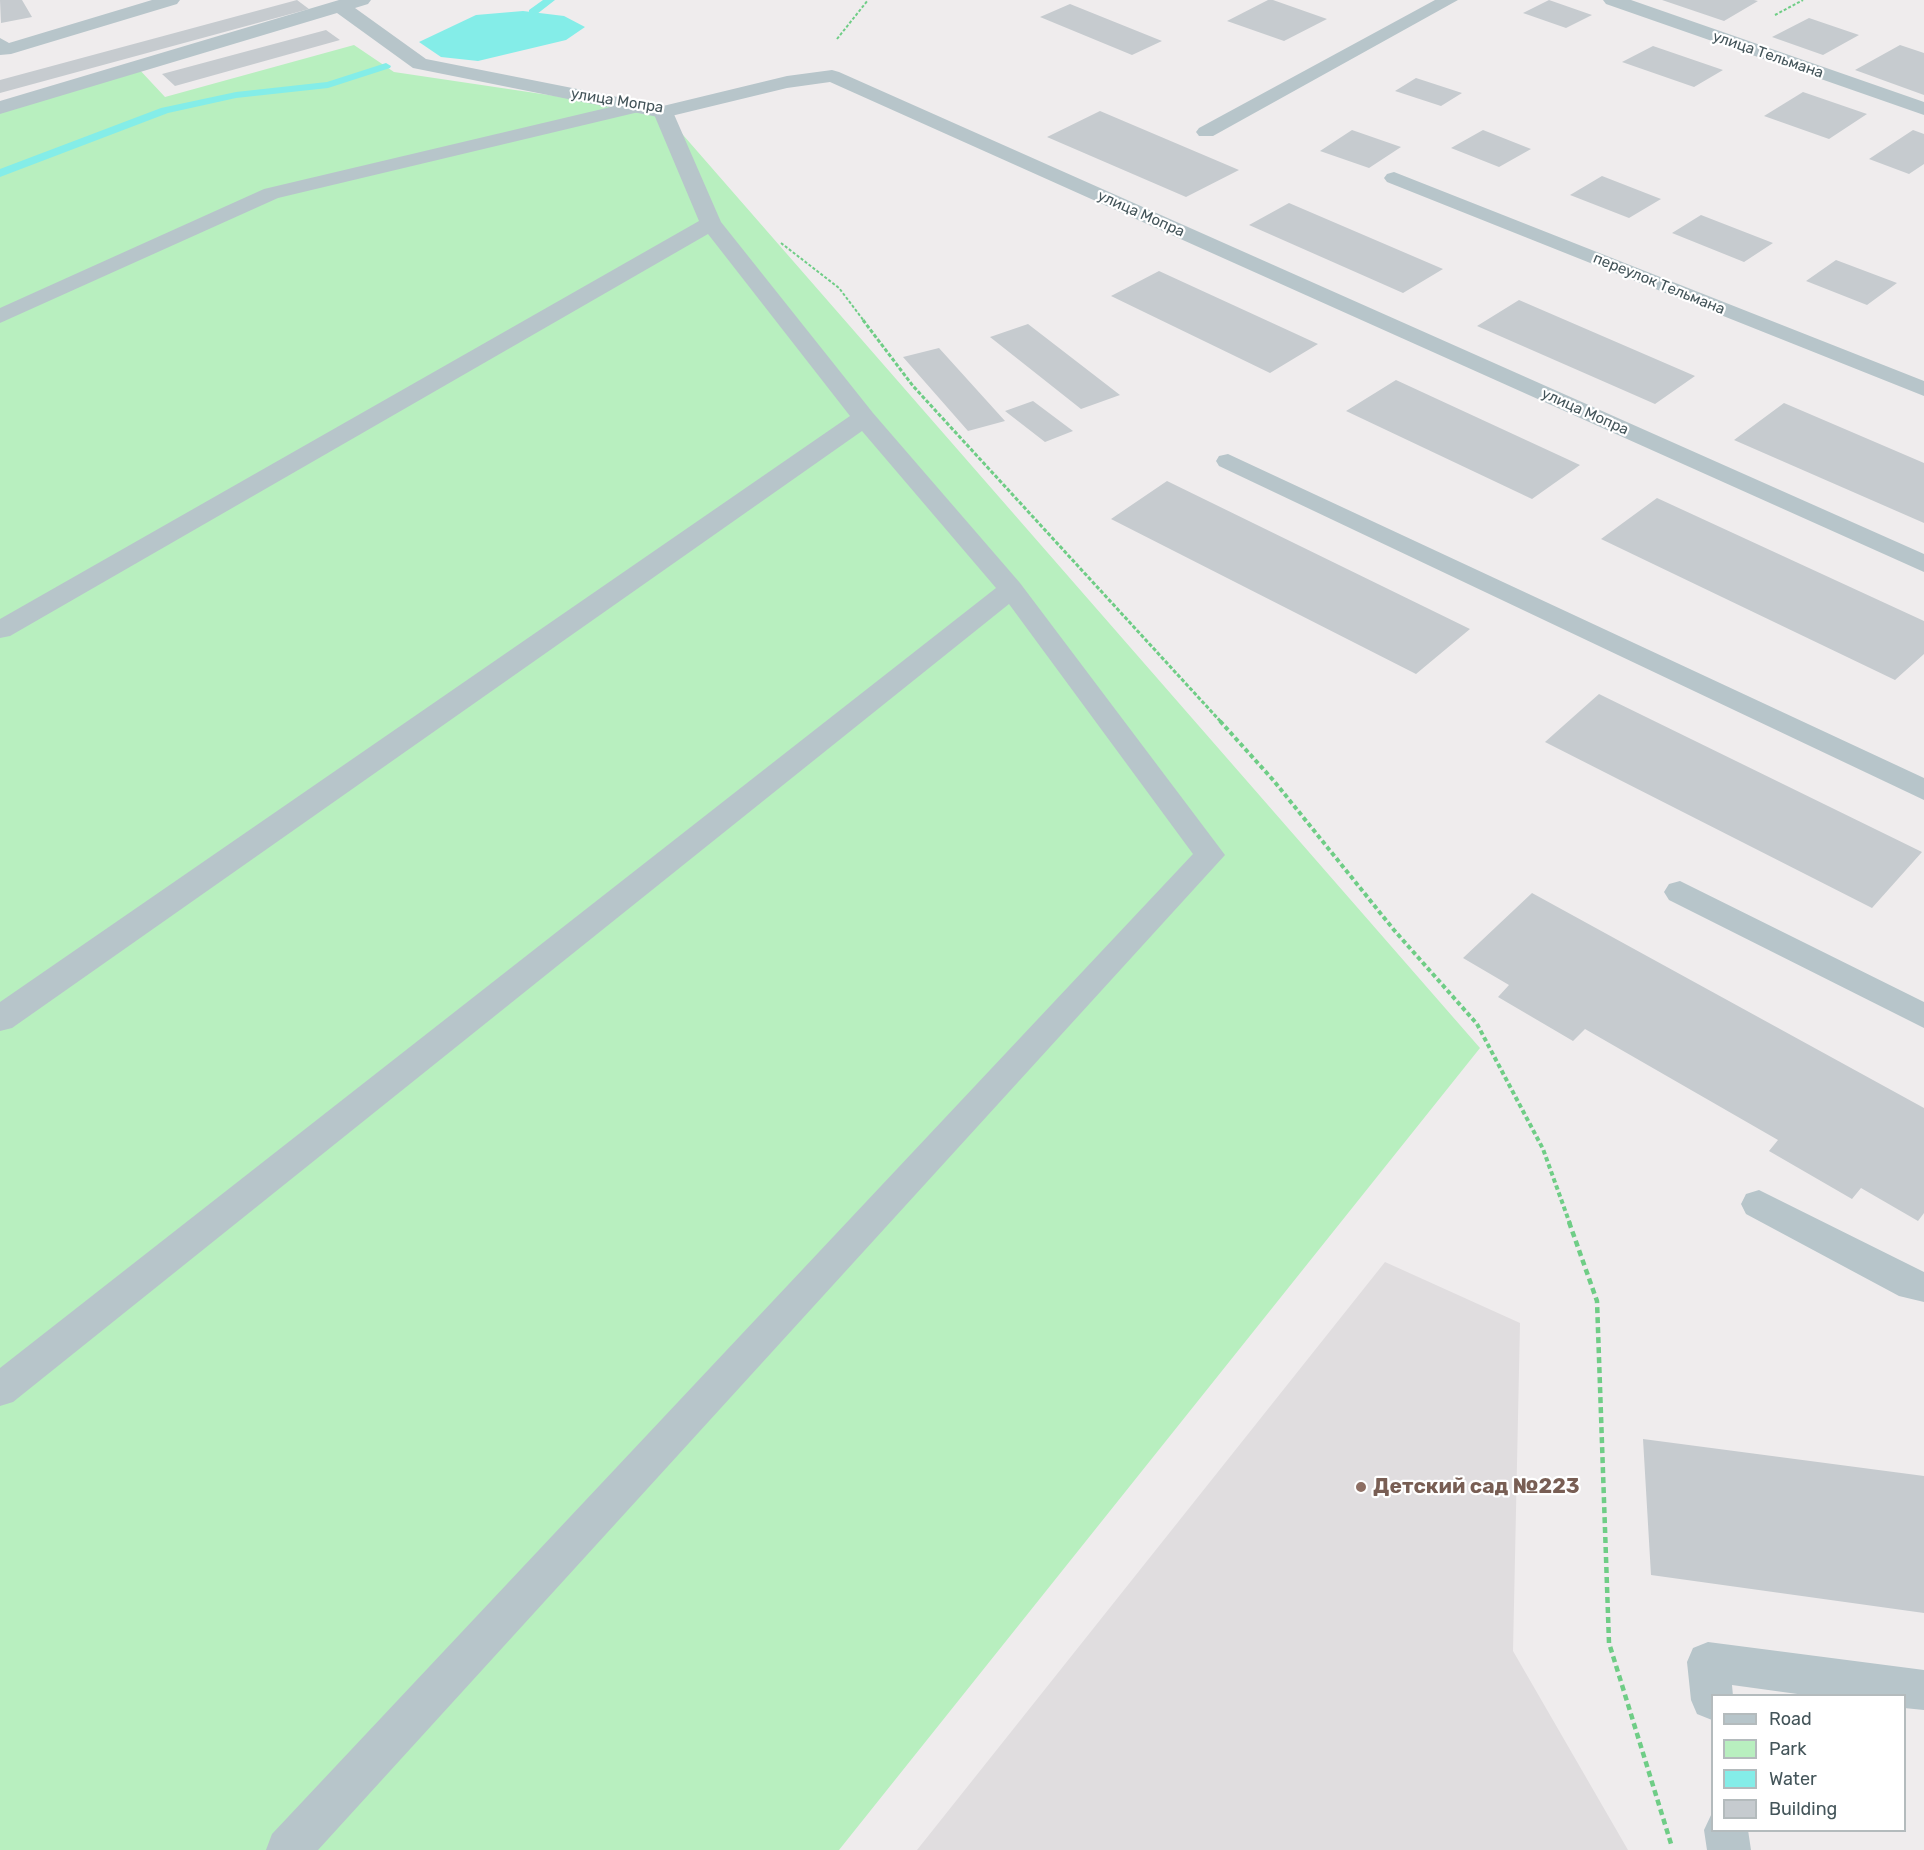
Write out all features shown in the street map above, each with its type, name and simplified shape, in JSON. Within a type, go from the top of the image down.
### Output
[{"type":"street","name":"улица Тельмана","points":[[1613,0],[1924,109]]},
{"type":"street","name":"улица Мопра","points":[[350,3],[420,64],[663,112],[787,82],[832,76],[1924,564]]},
{"type":"street","points":[[0,108],[350,3]]},
{"type":"lane","points":[[1,50],[171,0]]},
{"type":"lane","points":[[1206,132],[1449,0]]},
{"type":"lane","points":[[0,316],[271,194],[636,107]]},
{"type":"lane","points":[[288,1850],[1210,855],[1011,590],[864,418],[711,223],[663,112]]},
{"type":"lane","name":"переулок Тельмана","points":[[1394,178],[1924,389]]},
{"type":"lane","points":[[0,630],[711,223]]},
{"type":"lane","points":[[0,1019],[864,418]]},
{"type":"lane","points":[[1228,461],[1923,787]]},
{"type":"lane","points":[[0,1390],[1011,590]]},
{"type":"lane","points":[[1680,892],[1924,1016]]},
{"type":"lane","points":[[1759,1204],[1912,1285],[1924,1287]]},
{"type":"lane","points":[[1712,1694],[1708,1662],[1924,1690]]},
{"type":"lane","points":[[1726,1832],[1729,1850]]},
{"type":"path","points":[[832,76],[832,46],[868,0]]},
{"type":"path","points":[[776,239],[838,288],[913,386],[1146,638],[1274,781],[1394,930],[1477,1024],[1543,1149],[1597,1301],[1609,1643],[1672,1850]]},
{"type":"shaded area","name":"Детский сад №223","points":[[1385,1262],[1520,1323],[1513,1651],[1628,1850],[917,1850]]},
{"type":"green space","points":[[354,45],[394,72],[663,112],[1480,1048],[839,1850],[0,1850],[0,103],[137,67],[165,97]]},
{"type":"water","points":[[523,11],[564,16],[585,27],[566,40],[478,61],[441,57],[419,42],[476,15]]},
{"type":"building","points":[[0,0],[22,0],[32,17],[1,23]]},
{"type":"building","points":[[297,0],[309,9],[0,93],[0,80]]},
{"type":"building","points":[[1268,0],[1327,19],[1284,41],[1227,21]]},
{"type":"building","points":[[1549,0],[1592,15],[1566,28],[1523,13]]},
{"type":"building","points":[[1662,0],[1754,0],[1758,1],[1724,21]]},
{"type":"building","points":[[1070,4],[1162,41],[1132,55],[1040,17]]},
{"type":"building","points":[[1809,18],[1859,35],[1823,55],[1772,37]]},
{"type":"building","points":[[326,30],[340,40],[175,86],[162,74]]},
{"type":"building","points":[[1900,45],[1924,53],[1924,95],[1855,70]]},
{"type":"building","points":[[1653,46],[1723,70],[1694,87],[1622,62]]},
{"type":"building","points":[[1416,78],[1462,93],[1441,106],[1395,91]]},
{"type":"building","points":[[1803,92],[1867,114],[1829,139],[1764,116]]},
{"type":"building","points":[[1100,111],[1239,170],[1186,197],[1047,137]]},
{"type":"building","points":[[1352,130],[1401,147],[1369,168],[1320,151]]},
{"type":"building","points":[[1483,130],[1531,149],[1499,167],[1451,148]]},
{"type":"building","points":[[1913,130],[1924,134],[1924,164],[1909,174],[1869,159]]},
{"type":"building","points":[[1602,176],[1661,199],[1629,218],[1570,195]]},
{"type":"building","points":[[1289,203],[1443,269],[1403,293],[1249,225]]},
{"type":"building","points":[[1701,215],[1773,243],[1744,262],[1672,233]]},
{"type":"building","points":[[1836,260],[1897,283],[1867,305],[1806,281]]},
{"type":"building","points":[[1159,271],[1318,344],[1270,373],[1111,296]]},
{"type":"building","points":[[1519,300],[1695,376],[1655,404],[1477,326]]},
{"type":"building","points":[[1028,324],[1120,395],[1081,409],[990,337]]},
{"type":"building","points":[[939,348],[1005,421],[968,431],[903,357]]},
{"type":"building","points":[[1396,380],[1580,465],[1532,499],[1346,411]]},
{"type":"building","points":[[1033,401],[1073,431],[1045,442],[1005,411]]},
{"type":"building","points":[[1784,403],[1924,463],[1924,523],[1734,440]]},
{"type":"building","points":[[1167,481],[1470,629],[1416,674],[1111,519]]},
{"type":"building","points":[[1657,498],[1924,621],[1924,654],[1895,680],[1601,539]]},
{"type":"building","points":[[1599,694],[1922,852],[1872,908],[1545,742]]},
{"type":"building","points":[[1532,893],[1924,1108],[1924,1213],[1918,1221],[1861,1188],[1852,1199],[1769,1151],[1778,1140],[1585,1029],[1573,1041],[1498,997],[1509,985],[1463,958]]},
{"type":"building","points":[[1643,1439],[1924,1476],[1924,1613],[1651,1575]]},
{"type":"waterway","points":[[533,12],[550,0]]},
{"type":"waterway","points":[[0,173],[165,110],[236,95],[328,85],[386,66]]},
{"type":"place","name":"Детский сад №223","points":[[1361,1487]]}]
